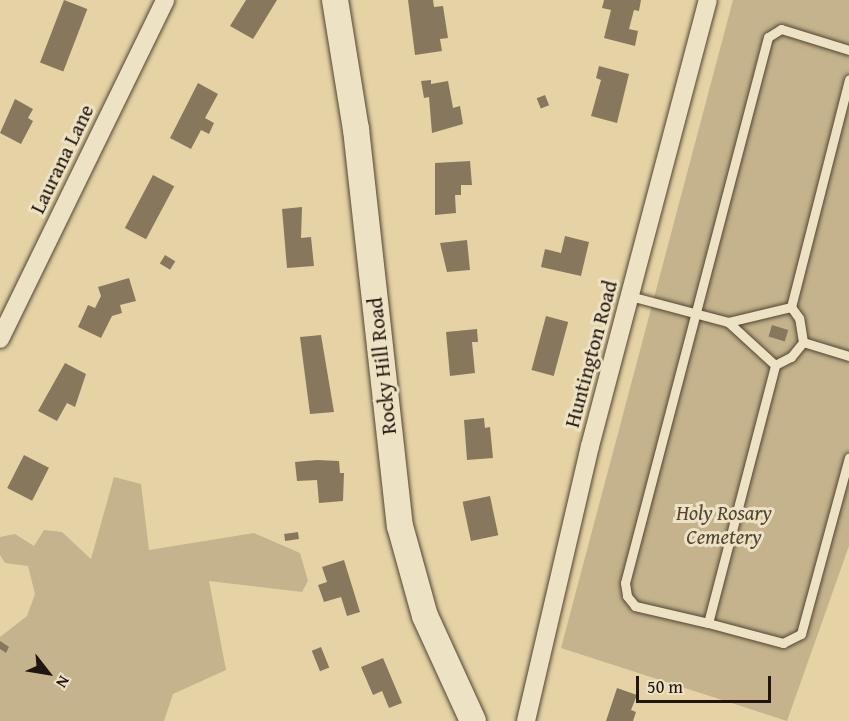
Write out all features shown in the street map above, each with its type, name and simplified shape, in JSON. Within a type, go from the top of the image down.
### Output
[{"type":"street","name":"Laurana Lane","points":[[0,339],[165,0]]},
{"type":"street","name":"Rocky Hill Road","points":[[335,0],[356,129],[400,526],[425,616],[473,721]]},
{"type":"street","name":"Huntington Road","points":[[526,721],[590,446],[708,0]]},
{"type":"lane","points":[[849,50],[781,29],[768,37],[694,313],[624,590],[635,606],[783,643],[797,638],[804,628],[849,457]]},
{"type":"lane","points":[[791,307],[849,79]]},
{"type":"lane","points":[[630,296],[728,322],[775,365]]},
{"type":"lane","points":[[728,322],[791,307]]},
{"type":"lane","points":[[708,623],[775,365],[791,357],[803,342],[799,318],[791,307]]},
{"type":"lane","points":[[803,342],[849,357]]},
{"type":"green space","name":"Holy Rosary Cemetery","points":[[733,0],[849,0],[849,546],[787,721],[561,648]]},
{"type":"green space","points":[[114,477],[141,484],[149,550],[254,533],[300,553],[308,581],[302,592],[209,581],[226,670],[173,694],[164,721],[0,721],[0,637],[27,616],[35,594],[28,566],[5,563],[0,555],[0,537],[15,534],[34,546],[44,530],[62,532],[91,559]]},
{"type":"building","points":[[64,0],[87,9],[63,72],[40,63]]},
{"type":"building","points":[[246,0],[277,0],[253,39],[230,26]]},
{"type":"building","points":[[408,0],[433,0],[434,7],[443,6],[448,38],[440,39],[442,51],[415,55]]},
{"type":"building","points":[[604,0],[641,0],[639,11],[634,10],[629,29],[638,31],[635,46],[604,38],[611,10],[602,8]]},
{"type":"building","points":[[599,66],[629,74],[617,123],[591,116],[601,80],[596,78]]},
{"type":"building","points":[[431,80],[431,84],[448,81],[453,108],[460,106],[463,124],[432,133],[429,97],[424,98],[421,81]]},
{"type":"building","points":[[198,83],[218,94],[205,118],[214,123],[209,134],[201,130],[191,149],[170,138]]},
{"type":"building","points":[[545,95],[549,105],[541,109],[537,98]]},
{"type":"building","points":[[15,99],[33,109],[28,118],[33,121],[21,144],[0,133]]},
{"type":"building","points":[[470,161],[472,185],[461,185],[461,195],[455,195],[456,213],[435,215],[435,163]]},
{"type":"building","points":[[153,175],[174,186],[146,239],[125,228]]},
{"type":"building","points":[[302,207],[301,238],[311,237],[314,266],[287,268],[282,209]]},
{"type":"building","points":[[565,236],[589,242],[581,276],[541,267],[545,249],[561,253]]},
{"type":"building","points":[[467,240],[470,270],[447,272],[440,243]]},
{"type":"building","points":[[165,255],[175,261],[170,270],[160,264]]},
{"type":"building","points":[[129,278],[136,301],[120,305],[122,313],[112,316],[101,338],[78,327],[88,305],[95,308],[101,296],[98,287]]},
{"type":"building","points":[[546,316],[568,322],[554,376],[532,370]]},
{"type":"building","points":[[772,325],[788,330],[785,341],[768,336]]},
{"type":"building","points":[[477,329],[478,342],[472,342],[475,373],[450,376],[446,332]]},
{"type":"building","points":[[321,335],[334,412],[310,414],[300,337]]},
{"type":"building","points":[[65,363],[86,374],[75,407],[67,403],[57,421],[38,411]]},
{"type":"building","points":[[484,418],[485,428],[490,427],[493,458],[467,460],[464,420]]},
{"type":"building","points":[[24,455],[49,468],[32,501],[7,488]]},
{"type":"building","points":[[339,461],[340,473],[344,473],[343,501],[319,503],[317,480],[297,481],[295,462]]},
{"type":"building","points":[[490,496],[498,535],[471,541],[463,502]]},
{"type":"building","points":[[298,532],[299,539],[285,541],[284,534]]},
{"type":"building","points":[[344,560],[360,612],[347,616],[341,597],[324,602],[318,585],[327,582],[322,567]]},
{"type":"building","points":[[0,641],[9,647],[6,653],[0,649]]},
{"type":"building","points":[[321,647],[329,667],[320,671],[312,651]]},
{"type":"building","points":[[383,658],[402,703],[389,708],[382,691],[373,695],[361,667]]},
{"type":"building","points":[[617,688],[637,695],[631,710],[636,712],[633,721],[606,721]]}]
